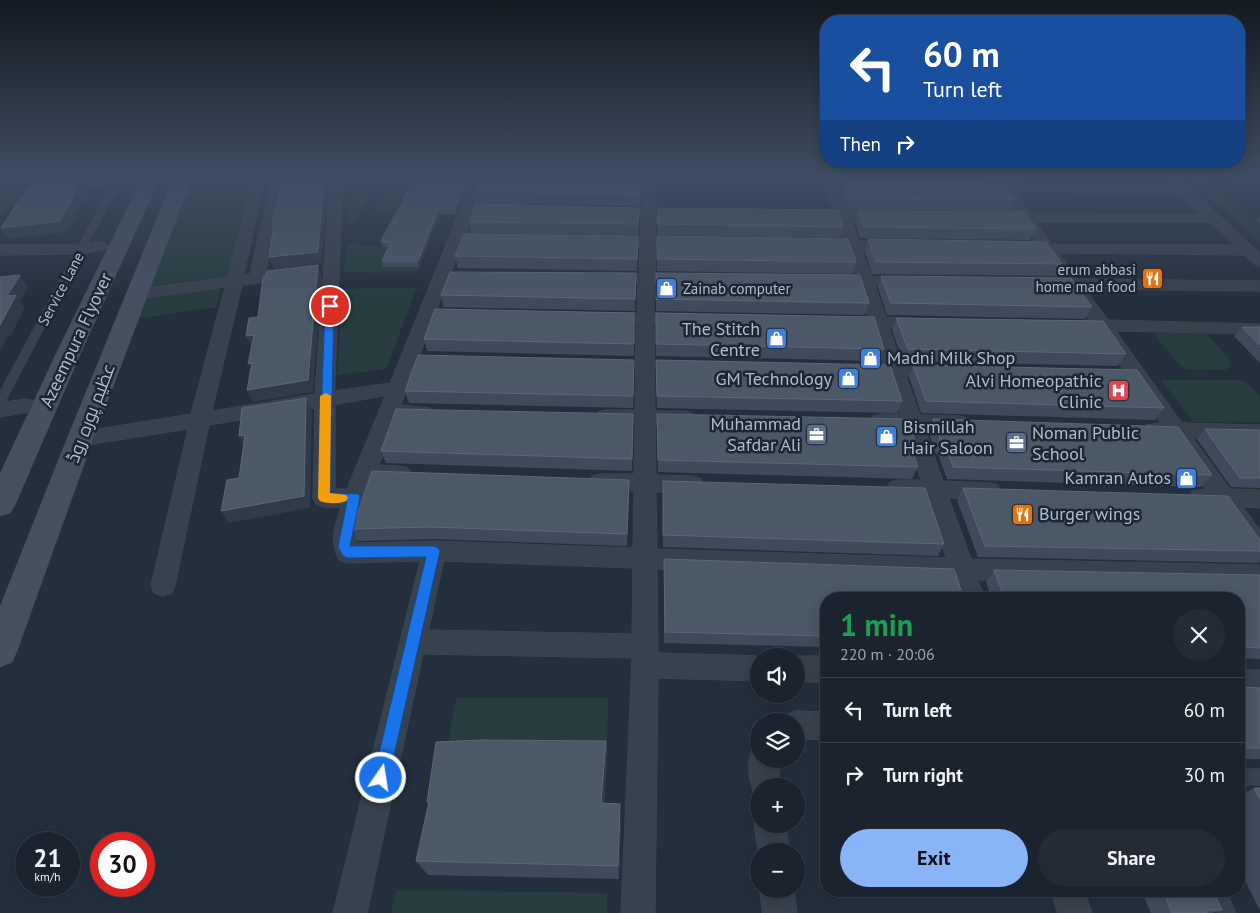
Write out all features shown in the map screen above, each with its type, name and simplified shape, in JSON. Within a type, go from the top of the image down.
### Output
[{"type":"main road","points":[[0,460],[27,406],[92,247],[118,218]]},
{"type":"main road","name":"Azeempura Flyover","points":[[0,505],[135,218]]},
{"type":"main road","name":"Azeempura Flyover","points":[[0,596],[139,218]]},
{"type":"main road","name":"عظیم پورہ روڈ","points":[[0,651],[80,439],[143,218]]},
{"type":"street","points":[[162,585],[249,218]]},
{"type":"street","points":[[257,278],[270,218]]},
{"type":"street","points":[[338,218],[331,269],[324,498],[354,498]]},
{"type":"street","points":[[475,218],[418,359],[397,388],[354,498],[345,539],[344,547],[347,553],[434,551],[962,569],[1260,575]]},
{"type":"street","points":[[638,913],[645,655],[645,318],[649,218]]},
{"type":"street","points":[[844,218],[970,592]]},
{"type":"street","points":[[1025,218],[1260,549]]},
{"type":"street","points":[[1139,218],[1213,218],[1260,261]]},
{"type":"street","points":[[590,242],[697,244]]},
{"type":"street","points":[[804,245],[911,246]]},
{"type":"street","points":[[0,250],[92,247]]},
{"type":"street","points":[[1008,248],[1248,250]]},
{"type":"street","points":[[145,293],[331,269]]},
{"type":"street","points":[[588,278],[696,280]]},
{"type":"street","points":[[816,281],[924,282]]},
{"type":"street","points":[[1033,284],[1260,286]]},
{"type":"street","points":[[595,317],[703,319]]},
{"type":"street","points":[[830,322],[937,323]]},
{"type":"street","points":[[1062,325],[1260,329]]},
{"type":"street","points":[[845,369],[962,371]]},
{"type":"street","points":[[1116,374],[1136,374]]},
{"type":"street","points":[[80,439],[397,388]]},
{"type":"street","points":[[0,410],[27,406]]},
{"type":"street","points":[[388,412],[437,413]]},
{"type":"street","points":[[586,416],[704,419]]},
{"type":"street","points":[[863,421],[981,424]]},
{"type":"street","points":[[1137,429],[1260,432]]},
{"type":"street","points":[[364,473],[422,475]]},
{"type":"street","points":[[577,481],[715,485]]},
{"type":"street","points":[[875,488],[1014,492]]},
{"type":"street","points":[[1183,497],[1260,499]]},
{"type":"street","points":[[350,913],[434,551]]},
{"type":"street","points":[[413,642],[645,655],[750,667]]},
{"type":"street","points":[[805,669],[820,669]]},
{"type":"street","points":[[1245,683],[1260,684]]},
{"type":"street","points":[[805,725],[820,726]]},
{"type":"street","points":[[1070,897],[1075,913]]},
{"type":"street","points":[[778,898],[780,913]]},
{"type":"lane","name":"Service Lane","points":[[0,402],[92,247]]},
{"type":"lane","points":[[1245,777],[1260,777]]},
{"type":"lane","points":[[1220,897],[1228,913]]},
{"type":"green space","points":[[171,218],[241,218],[229,276],[144,287]]},
{"type":"green space","points":[[347,218],[358,218],[355,224],[347,225]]},
{"type":"green space","points":[[1233,218],[1253,218],[1260,224],[1260,242]]},
{"type":"green space","points":[[347,244],[400,248],[419,267],[417,273],[344,272]]},
{"type":"green space","points":[[221,287],[217,307],[134,319],[141,299]]},
{"type":"green space","points":[[417,288],[386,369],[337,375],[342,289]]},
{"type":"green space","points":[[1153,333],[1206,333],[1230,360],[1231,365],[1225,370],[1187,369],[1180,366]]},
{"type":"green space","points":[[1161,380],[1237,380],[1247,383],[1260,397],[1260,422],[1194,422]]},
{"type":"green space","points":[[456,698],[608,698],[607,759],[445,760]]},
{"type":"green space","points":[[396,890],[607,893],[607,913],[391,913]]},
{"type":"building","points":[[8,218],[62,218],[60,221],[1,228]]},
{"type":"building","points":[[273,218],[321,218],[318,252],[269,257],[274,224],[272,224]]},
{"type":"building","points":[[394,218],[435,218],[418,261],[382,261],[391,242],[381,241]]},
{"type":"building","points":[[471,218],[638,218],[638,224],[469,222]]},
{"type":"building","points":[[657,218],[840,218],[843,227],[657,224]]},
{"type":"building","points":[[860,218],[1028,218],[1036,229],[863,227]]},
{"type":"building","points":[[464,234],[638,236],[637,259],[455,256]]},
{"type":"building","points":[[657,236],[848,239],[856,262],[657,259]]},
{"type":"building","points":[[868,239],[1046,242],[1062,264],[876,262]]},
{"type":"building","points":[[318,265],[308,380],[247,390],[252,363],[248,364],[254,335],[246,336],[249,318],[258,317],[263,277],[266,276],[267,271]]},
{"type":"building","points":[[450,272],[636,273],[635,299],[441,295]]},
{"type":"building","points":[[656,273],[860,275],[869,303],[656,299]]},
{"type":"building","points":[[20,275],[7,296],[16,295],[0,325],[0,277]]},
{"type":"building","points":[[881,276],[1071,278],[1092,307],[891,303]]},
{"type":"building","points":[[435,309],[634,313],[634,344],[424,339]]},
{"type":"building","points":[[656,313],[874,317],[884,349],[656,344]]},
{"type":"building","points":[[896,318],[1103,321],[1126,354],[908,349]]},
{"type":"building","points":[[1242,327],[1260,327],[1260,345]]},
{"type":"building","points":[[418,355],[634,360],[633,396],[405,391]]},
{"type":"building","points":[[656,360],[890,365],[902,401],[657,396]]},
{"type":"building","points":[[913,365],[1137,370],[1164,408],[926,401]]},
{"type":"building","points":[[306,398],[304,496],[221,511],[227,480],[239,478],[245,435],[239,436],[242,408]]},
{"type":"building","points":[[396,409],[633,414],[632,459],[381,451]]},
{"type":"building","points":[[657,414],[908,419],[915,441],[909,441],[918,467],[658,460]]},
{"type":"building","points":[[933,419],[1178,427],[1212,475],[953,467]]},
{"type":"building","points":[[1205,429],[1260,430],[1260,478],[1240,478]]},
{"type":"building","points":[[372,471],[629,480],[627,534],[430,527],[352,529]]},
{"type":"building","points":[[663,481],[925,488],[944,544],[663,535]]},
{"type":"building","points":[[963,488],[1228,496],[1260,540],[1260,551],[985,546]]},
{"type":"building","points":[[664,559],[954,569],[962,592],[820,592],[820,636],[665,632]]},
{"type":"building","points":[[994,570],[1260,575],[1260,648],[1245,647],[1245,592],[1002,592]]},
{"type":"building","points":[[1245,687],[1260,688],[1260,748],[1245,748]]},
{"type":"building","points":[[481,740],[606,741],[601,803],[620,804],[618,866],[416,861],[429,802],[427,802],[436,742]]},
{"type":"building","points":[[1254,788],[1260,788],[1260,799]]},
{"type":"building","points":[[1165,897],[1216,897],[1222,910],[1205,910],[1207,913],[1172,913]]},
{"type":"slow traffic","points":[[326,396],[324,498],[342,498]]},
{"type":"place","name":"erum abbasi home mad food","points":[[1152,279]]},
{"type":"place","name":"Zainab computer","points":[[667,289]]},
{"type":"place","name":"The Stitch Centre","points":[[776,339]]},
{"type":"place","name":"Madni Milk Shop","points":[[871,358]]},
{"type":"place","name":"GM Technology","points":[[848,379]]},
{"type":"place","name":"Alvi Homeopathic Clinic","points":[[1118,391]]},
{"type":"place","name":"Muhammad Safdar Ali","points":[[817,434]]},
{"type":"place","name":"Bismillah Hair Saloon","points":[[887,437]]},
{"type":"place","name":"Noman Public School","points":[[1016,443]]},
{"type":"place","name":"Kamran Autos","points":[[1187,478]]},
{"type":"place","name":"Burger wings","points":[[1023,514]]},
{"type":"route","points":[[330,306],[324,498],[354,498],[344,547],[347,553],[434,551],[381,778]]}]
